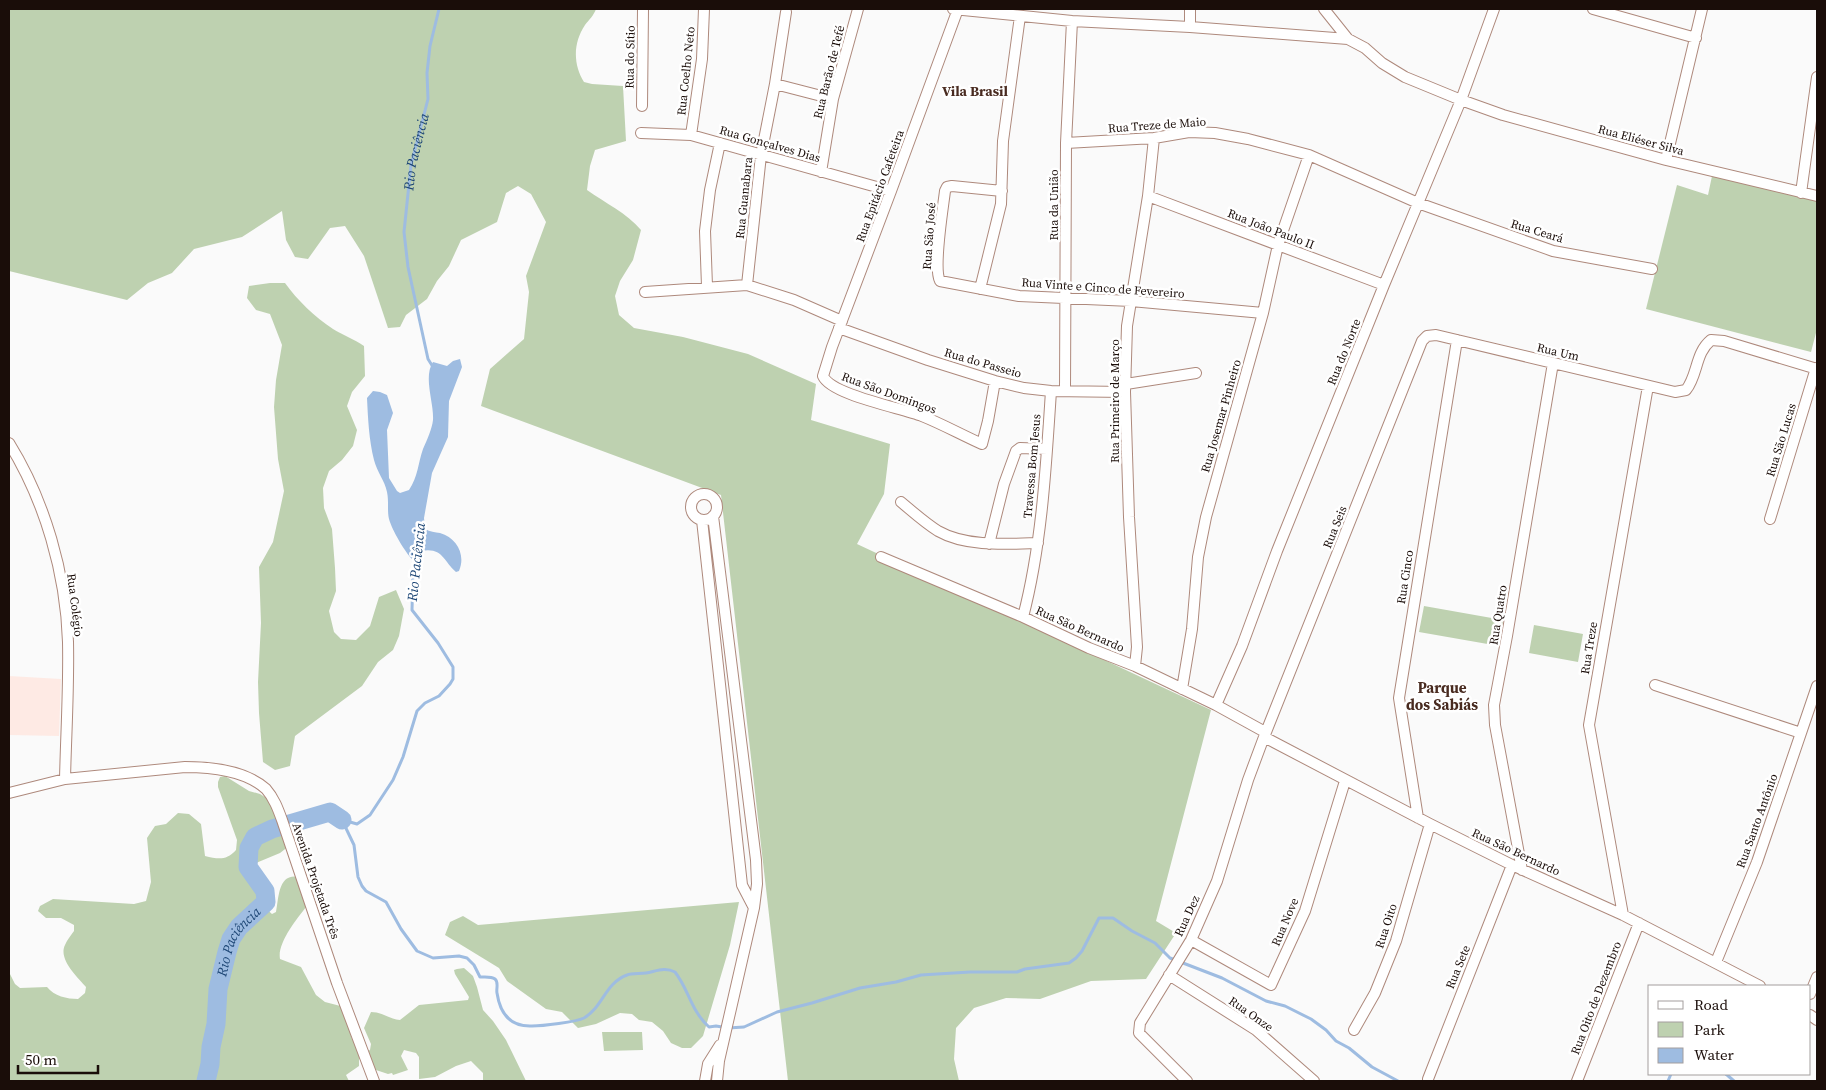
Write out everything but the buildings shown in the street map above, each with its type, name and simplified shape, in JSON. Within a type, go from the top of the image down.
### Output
[{"type":"street","name":"Rua do Sítio","points":[[642,106],[643,9]]},
{"type":"street","name":"Rua Coelho Neto","points":[[691,135],[702,59],[704,9]]},
{"type":"street","name":"Rua Barão de Tefé","points":[[821,172],[833,99],[858,9]]},
{"type":"street","points":[[956,9],[1072,20],[1348,39]]},
{"type":"street","name":"Rua Epitácio Cafeteira","points":[[823,371],[891,191],[956,9]]},
{"type":"street","points":[[1190,9],[1190,27]]},
{"type":"street","points":[[1324,9],[1348,39]]},
{"type":"street","name":"Rua do Norte","points":[[1216,705],[1242,646],[1384,285],[1460,100],[1494,9]]},
{"type":"street","points":[[1593,9],[1696,38]]},
{"type":"street","points":[[1666,160],[1702,9]]},
{"type":"street","name":"Rua Guanabara","points":[[747,285],[761,155],[775,84],[786,12]]},
{"type":"street","points":[[980,289],[1001,204],[1003,141],[1020,16]]},
{"type":"street","name":"Rua da União","points":[[1065,390],[1066,144],[1072,20]]},
{"type":"street","name":"Rua Eliéser Silva","points":[[1348,39],[1405,77],[1460,100],[1546,127],[1666,160],[1817,196]]},
{"type":"street","points":[[1802,192],[1817,77]]},
{"type":"street","points":[[775,84],[833,99]]},
{"type":"street","name":"Rua Treze de Maio","points":[[1066,144],[1154,138],[1189,132],[1215,133],[1248,139],[1310,155],[1418,203]]},
{"type":"street","name":"Rua Gonçalves Dias","points":[[641,133],[691,135],[891,191]]},
{"type":"street","name":"Rua Primeiro de Março","points":[[1135,666],[1137,647],[1129,517],[1125,388],[1128,326],[1148,196],[1154,138]]},
{"type":"street","points":[[707,286],[706,224],[710,190],[720,143]]},
{"type":"street","name":"Rua Josemar Pinheiro","points":[[1182,688],[1192,629],[1198,557],[1204,525],[1263,313],[1278,245],[1310,155]]},
{"type":"street","name":"Rua São José","points":[[943,282],[938,277],[939,242],[947,187],[1002,191]]},
{"type":"street","name":"Rua João Paulo II","points":[[1148,196],[1384,285]]},
{"type":"street","name":"Rua Ceará","points":[[1418,203],[1553,251],[1652,269]]},
{"type":"street","name":"Rua Vinte e Cinco de Fevereiro","points":[[943,282],[1019,296],[1131,301],[1263,313]]},
{"type":"street","name":"Rua do Passeio","points":[[645,292],[707,286],[747,285],[794,300],[841,324],[928,360],[995,382],[1024,388],[1051,391],[1125,388],[1196,373]]},
{"type":"street","name":"Rua Um","points":[[1436,335],[1675,392],[1686,390],[1690,385],[1700,354],[1705,344],[1711,340],[1724,341],[1817,369]]},
{"type":"street","name":"Rua Seis","points":[[1264,735],[1422,341],[1427,336],[1436,335]]},
{"type":"street","name":"Rua Cinco","points":[[1418,818],[1399,698],[1458,340]]},
{"type":"street","name":"Rua Quatro","points":[[1517,867],[1495,725],[1494,705],[1553,363]]},
{"type":"street","name":"Rua São Lucas","points":[[1770,519],[1817,369]]},
{"type":"street","name":"Rua São Domingos","points":[[823,371],[824,379],[832,386],[857,396],[922,416],[982,444],[995,382]]},
{"type":"street","name":"Rua Treze","points":[[1622,915],[1589,725],[1648,386]]},
{"type":"street","name":"Travessa Bom Jesus","points":[[1023,618],[1032,582],[1038,544],[1051,391]]},
{"type":"street","name":"Rua Colégio","points":[[9,443],[27,475],[44,520],[57,562],[64,599],[68,642],[65,780]]},
{"type":"street","points":[[990,544],[1004,484],[1016,451],[1020,448],[1047,450]]},
{"type":"street","points":[[713,516],[702,520],[695,517],[690,508],[693,499],[697,495],[708,494],[716,501],[716,512],[713,516],[756,860],[757,884],[754,908],[719,1061],[717,1081]]},
{"type":"street","points":[[901,502],[940,532],[965,540],[990,544],[1038,544]]},
{"type":"street","points":[[702,520],[742,885],[754,908]]},
{"type":"street","name":"Rua São Bernardo","points":[[881,557],[1182,688],[1216,705],[1345,781],[1517,867],[1639,923],[1758,985]]},
{"type":"street","points":[[1655,685],[1801,734]]},
{"type":"street","name":"Rua Santo Antônio","points":[[1716,962],[1757,862],[1817,686]]},
{"type":"street","name":"Rua Dez","points":[[1187,1081],[1139,1034],[1140,1023],[1191,940],[1217,881],[1264,735]]},
{"type":"street","name":"Avenida Projetada Três","points":[[9,793],[65,780],[166,768],[203,767],[238,774],[265,789],[276,804],[282,820],[337,983],[374,1081]]},
{"type":"street","name":"Rua Nove","points":[[1191,940],[1271,984],[1305,911],[1345,781]]},
{"type":"street","name":"Rua Oito","points":[[1354,1030],[1375,993],[1396,941],[1430,824]]},
{"type":"street","name":"Rua Sete","points":[[1428,1079],[1517,867]]},
{"type":"street","name":"Rua Oito de Dezembro","points":[[1577,1081],[1639,923]]},
{"type":"street","name":"Rua Onze","points":[[1172,970],[1256,1030],[1314,1081]]},
{"type":"street","points":[[1811,992],[1817,977]]},
{"type":"street","points":[[705,1081],[708,1064],[724,1040]]},
{"type":"shaded area","points":[[9,676],[61,679],[59,736],[9,735]]},
{"type":"green space","points":[[9,9],[596,9],[578,39],[576,61],[584,82],[623,86],[626,141],[595,150],[590,166],[587,190],[623,213],[641,230],[633,260],[620,281],[615,296],[619,315],[634,328],[683,337],[748,354],[816,384],[811,420],[890,444],[884,494],[857,544],[1211,710],[1156,921],[1176,933],[1146,979],[1091,981],[1040,999],[1006,998],[974,1008],[956,1028],[954,1059],[959,1081],[788,1081],[721,495],[481,406],[490,369],[524,339],[529,292],[526,276],[546,222],[531,194],[518,186],[506,193],[497,222],[461,240],[449,266],[437,281],[427,299],[406,315],[400,327],[388,328],[364,256],[345,226],[330,228],[308,259],[295,257],[286,240],[282,211],[242,237],[194,249],[172,273],[148,283],[127,300],[9,271]]},
{"type":"green space","points":[[1712,176],[1817,200],[1817,329],[1811,352],[1646,309],[1677,185],[1708,195]]},
{"type":"green space","points":[[285,283],[301,302],[320,319],[333,329],[364,346],[365,376],[352,392],[347,406],[357,430],[353,446],[342,460],[329,471],[323,488],[324,508],[332,529],[335,568],[336,591],[329,611],[334,632],[341,639],[356,640],[370,626],[379,597],[396,590],[404,609],[399,636],[393,650],[378,662],[362,686],[295,736],[290,766],[275,770],[263,762],[259,713],[258,682],[261,623],[259,567],[273,542],[284,491],[278,459],[274,407],[282,345],[270,314],[256,310],[247,298],[249,286]]},
{"type":"green space","points":[[1424,606],[1503,620],[1499,646],[1419,632]]},
{"type":"green space","points":[[1534,625],[1583,634],[1578,662],[1529,653]]},
{"type":"green space","points":[[225,776],[249,791],[260,794],[276,804],[289,846],[280,853],[256,863],[255,874],[258,890],[272,914],[276,912],[283,882],[292,877],[299,877],[306,907],[285,939],[280,959],[301,967],[316,995],[325,1002],[352,1009],[355,1024],[351,1037],[359,1051],[359,1066],[346,1075],[349,1081],[9,1081],[9,972],[15,984],[20,988],[47,987],[57,995],[74,999],[78,999],[85,993],[86,987],[70,968],[64,956],[65,945],[74,931],[74,925],[61,918],[46,918],[38,911],[40,906],[53,899],[134,904],[146,901],[151,882],[147,838],[155,826],[166,824],[178,813],[189,814],[201,824],[205,856],[225,858],[232,854],[236,850],[237,840],[218,787],[220,777]]},
{"type":"green space","points":[[739,902],[730,945],[703,1036],[691,1048],[682,1048],[671,1043],[663,1031],[652,1022],[639,1020],[632,1014],[620,1013],[596,1024],[578,1028],[562,1012],[546,1009],[507,981],[499,968],[445,935],[450,922],[463,916],[478,925]]},
{"type":"green space","points":[[464,968],[473,976],[483,1010],[506,1040],[526,1081],[483,1081],[483,1073],[471,1061],[456,1066],[435,1077],[419,1079],[419,1057],[416,1053],[404,1050],[401,1056],[408,1070],[393,1075],[392,1073],[388,1074],[364,1066],[364,1053],[370,1050],[371,1044],[364,1028],[371,1012],[400,1020],[419,1005],[468,1000],[469,997],[454,970]]},
{"type":"green space","points":[[602,1032],[642,1032],[643,1050],[604,1051]]},
{"type":"water","points":[[460,359],[462,367],[449,401],[448,437],[432,473],[424,518],[425,529],[446,535],[455,543],[461,553],[461,565],[459,571],[456,572],[442,556],[434,551],[421,551],[419,555],[412,559],[396,535],[389,519],[386,488],[375,464],[372,452],[367,398],[373,391],[387,395],[393,413],[387,430],[389,478],[400,493],[409,490],[433,420],[429,382],[430,368],[433,362],[447,366],[453,361]]},
{"type":"waterway","name":"Rio Paciência","points":[[433,367],[428,359],[408,267],[404,232],[411,165],[428,99],[427,73],[430,46],[439,9]]},
{"type":"waterway","name":"Rio Paciência","points":[[343,820],[357,824],[370,815],[393,780],[403,757],[417,711],[425,703],[439,696],[453,679],[453,667],[438,643],[412,610],[413,573],[417,555]]},
{"type":"waterway","name":"Rio Paciência","points":[[206,1081],[216,1024],[218,989],[231,939],[239,927],[266,902],[265,891],[248,867],[249,848],[255,837],[272,829],[330,812],[342,820]]},
{"type":"waterway","points":[[342,820],[354,845],[358,877],[362,886],[366,891],[386,902],[401,929],[417,951],[433,958],[459,956],[467,958],[474,965],[480,977],[492,977],[496,980],[498,1000],[507,1017],[524,1026],[567,1022],[584,1018],[596,1008],[609,989],[620,979],[629,974],[664,970],[675,972],[698,1014],[709,1027],[744,1027],[777,1012],[860,988],[896,982],[921,975],[1017,972],[1025,969],[1069,963],[1082,951],[1099,918],[1113,918],[1155,943],[1170,958],[1222,978],[1266,1001],[1285,1006],[1311,1019],[1326,1030],[1336,1041],[1349,1048],[1372,1067],[1398,1081]]},
{"type":"waterway","points":[[1668,1081],[1671,1075]]},
{"type":"waterway","points":[[1727,1075],[1734,1081]]},
{"type":"district","name":"Vila Brasil","points":[[975,91]]},
{"type":"district","name":"Parque dos Sabiás","points":[[1442,696]]}]
